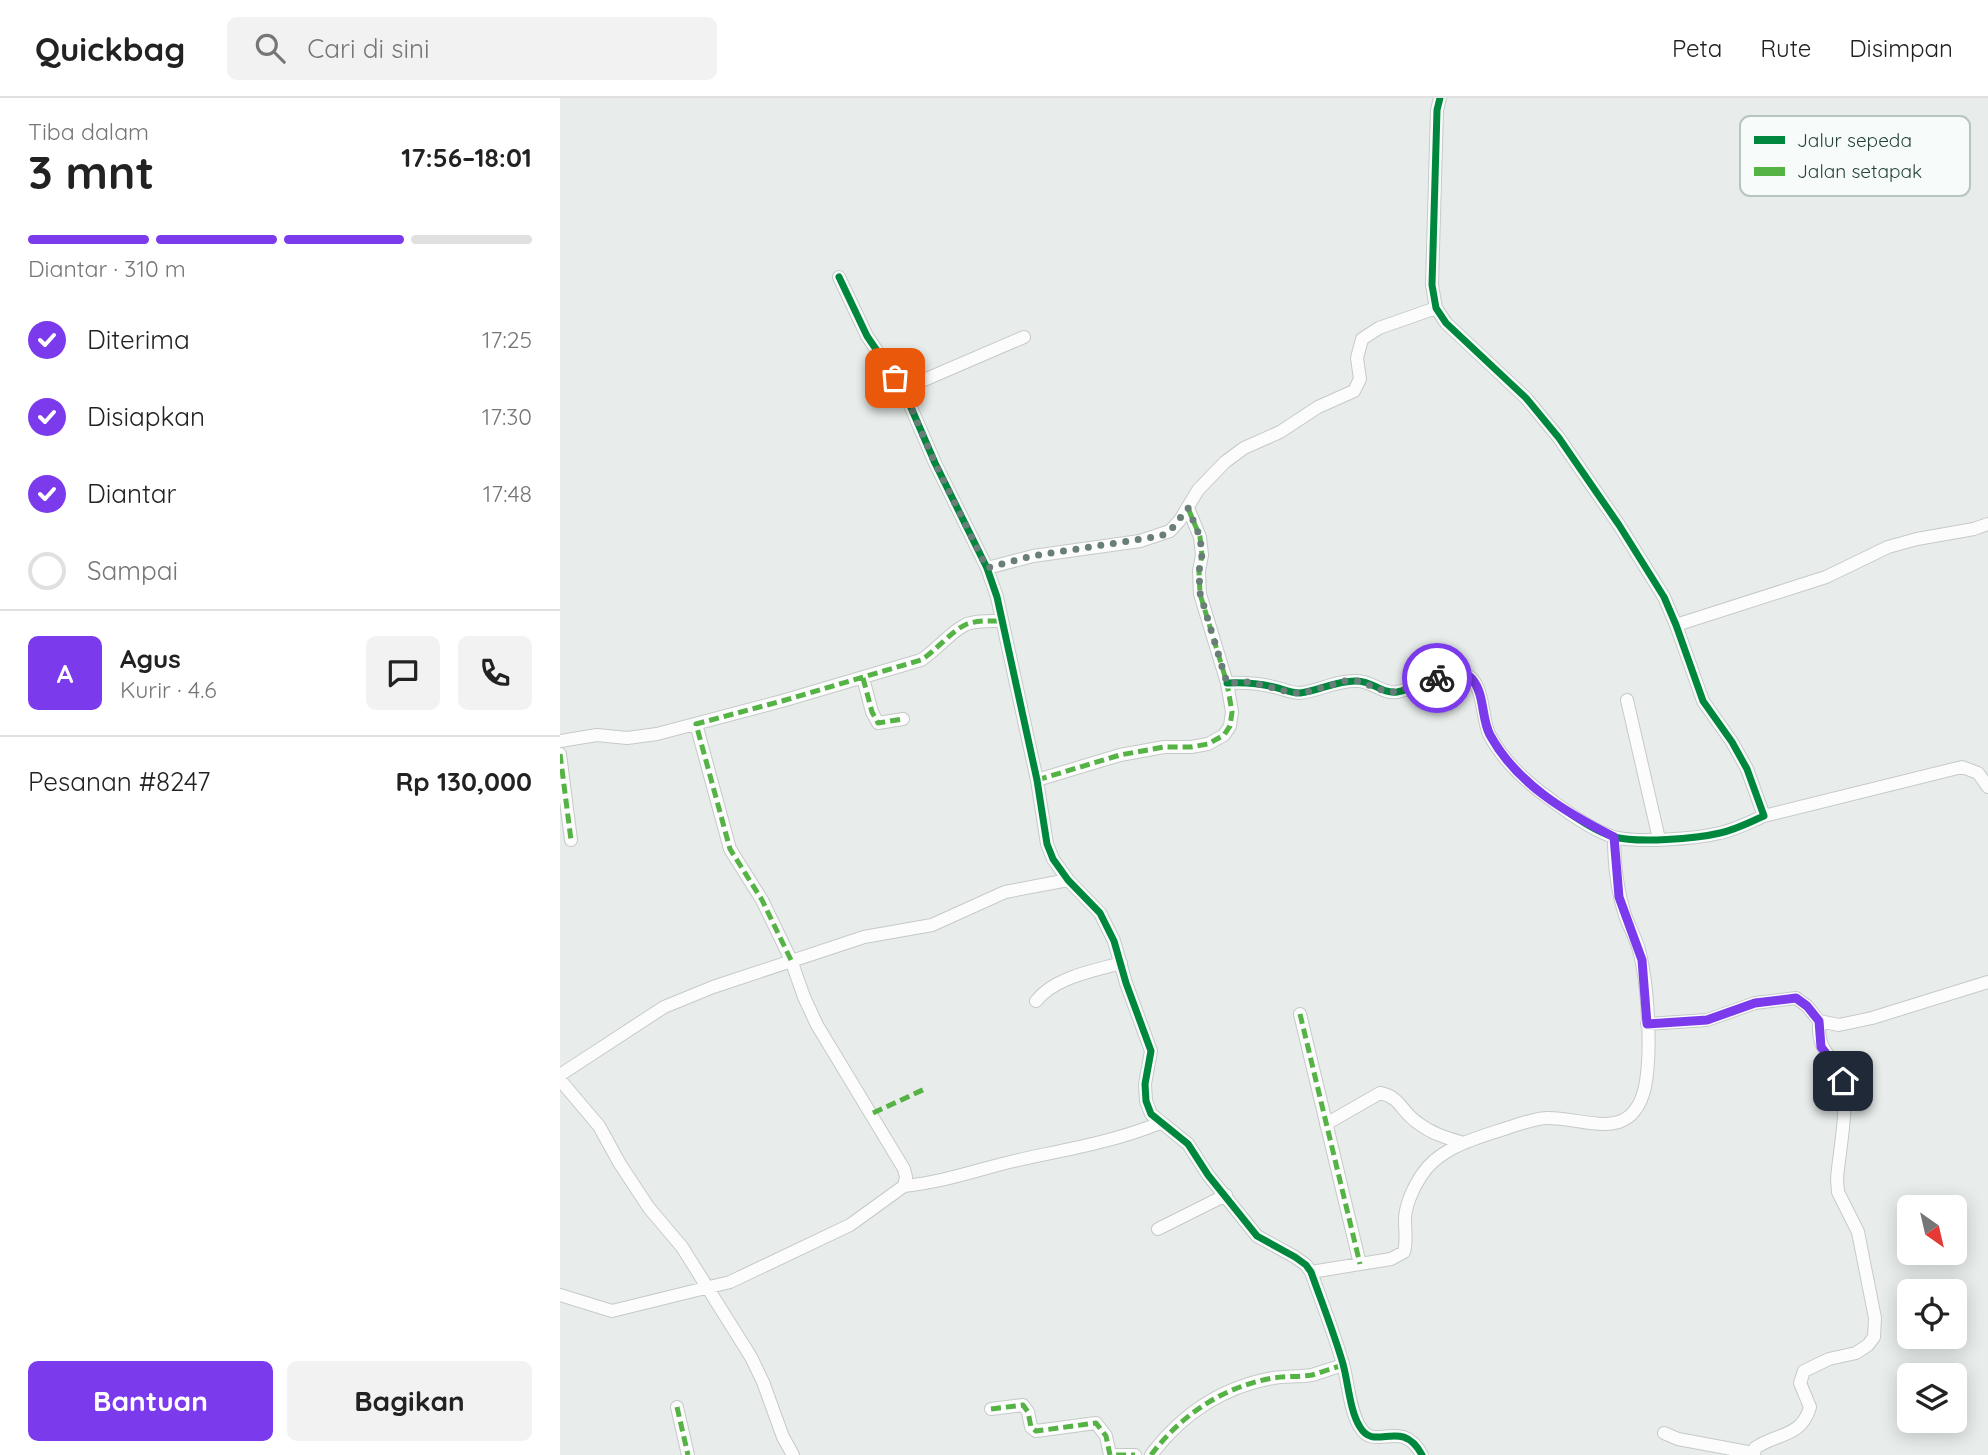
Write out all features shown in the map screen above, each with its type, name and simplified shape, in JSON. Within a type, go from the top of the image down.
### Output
[{"type":"street","points":[[1440,98],[1437,110],[1432,285],[1436,309],[1446,323],[1526,398],[1559,438],[1644,565],[1664,597],[1703,701],[1747,769],[1764,816]]},
{"type":"street","points":[[839,277],[867,336],[903,389],[998,597],[1037,780],[1047,844],[1053,859],[1068,880],[1104,919],[1114,941],[1151,1051],[1146,1101],[1152,1114],[1188,1144],[1256,1236],[1295,1257],[1311,1272],[1343,1365],[1359,1426],[1366,1435],[1376,1438],[1406,1436],[1415,1442],[1422,1455]]},
{"type":"street","points":[[987,568],[1032,556],[1161,536],[1170,531],[1213,473],[1244,448],[1280,432],[1318,407],[1354,391],[1360,379],[1357,358],[1362,339],[1379,328],[1436,309]]},
{"type":"street","points":[[903,389],[1024,337]]},
{"type":"street","points":[[1037,780],[1120,755],[1164,747],[1208,744],[1224,735],[1230,726],[1227,683],[1200,593],[1200,537],[1188,508]]},
{"type":"street","points":[[1676,625],[1826,577],[1888,547],[1917,538],[1974,529],[1988,524]]},
{"type":"street","points":[[560,741],[597,735],[628,738],[696,724],[921,660],[964,625],[1002,621]]},
{"type":"street","points":[[1227,683],[1250,682],[1303,693],[1345,681],[1359,681],[1384,691],[1395,692],[1454,672],[1465,674],[1474,681],[1489,733],[1510,764],[1532,786],[1571,815],[1614,837],[1659,839],[1721,833],[1764,816],[1962,767],[1978,773],[1988,787]]},
{"type":"street","points":[[863,678],[872,712],[878,723],[904,719]]},
{"type":"street","points":[[1627,700],[1659,839]]},
{"type":"street","points":[[696,724],[730,849],[762,900],[791,960],[817,1025],[904,1169],[904,1186]]},
{"type":"street","points":[[560,754],[571,840]]},
{"type":"street","points":[[1311,1272],[1391,1259],[1404,1252],[1408,1204],[1421,1176],[1433,1161],[1464,1143],[1545,1118],[1605,1125],[1620,1122],[1630,1115],[1637,1105],[1644,1088],[1648,1057],[1642,960],[1619,897],[1614,837]]},
{"type":"street","points":[[793,1455],[783,1437],[751,1357],[682,1247],[649,1208],[599,1126],[560,1077],[664,1007],[713,987],[864,937],[918,929],[1005,892],[1068,880]]},
{"type":"street","points":[[1036,1001],[1042,993],[1060,982],[1121,964]]},
{"type":"street","points":[[1819,1021],[1839,1025],[1872,1018],[1988,982]]},
{"type":"street","points":[[1647,1024],[1707,1020],[1755,1003],[1796,998],[1807,1006],[1819,1021],[1821,1047],[1838,1069],[1843,1081],[1838,1192],[1858,1232],[1875,1318],[1874,1337],[1868,1345],[1856,1353],[1829,1359],[1804,1371],[1800,1383],[1810,1407],[1803,1425],[1760,1444],[1755,1448],[1754,1454],[1678,1439],[1664,1433]]},
{"type":"street","points":[[1300,1014],[1360,1264]]},
{"type":"street","points":[[1326,1124],[1380,1093],[1393,1096],[1415,1122],[1438,1136],[1464,1143]]},
{"type":"street","points":[[560,1295],[612,1311],[730,1282],[850,1225],[904,1186],[939,1182],[1138,1132],[1160,1123]]},
{"type":"street","points":[[1158,1229],[1226,1195]]},
{"type":"street","points":[[1151,1455],[1183,1419],[1235,1388],[1275,1378],[1311,1375],[1343,1365]]},
{"type":"street","points":[[991,1409],[1023,1405],[1028,1412],[1031,1427],[1036,1431],[1096,1423],[1106,1436],[1110,1455],[1135,1455]]},
{"type":"street","points":[[677,1407],[688,1455]]},
{"type":"marked path","points":[[1037,780],[1120,755],[1164,747],[1208,744],[1224,735],[1230,726],[1232,712],[1227,683],[1200,594],[1200,537],[1188,508]]},
{"type":"marked path","points":[[791,960],[762,900],[730,849],[696,724],[921,660],[967,624],[1002,621]]},
{"type":"marked path","points":[[863,678],[872,712],[878,723],[903,719]]},
{"type":"marked path","points":[[560,754],[571,840]]},
{"type":"marked path","points":[[1300,1014],[1360,1264]]},
{"type":"marked path","points":[[873,1113],[927,1088]]},
{"type":"marked path","points":[[1151,1455],[1190,1415],[1237,1388],[1278,1377],[1312,1375],[1343,1365]]},
{"type":"marked path","points":[[991,1409],[1023,1405],[1028,1412],[1031,1427],[1036,1431],[1096,1423],[1106,1436],[1110,1455],[1135,1455]]},
{"type":"marked path","points":[[677,1407],[688,1455]]},
{"type":"cycle path","points":[[1227,683],[1256,684],[1300,693],[1342,682],[1357,681],[1397,692],[1448,673],[1463,673],[1475,683],[1486,727],[1508,762],[1541,792],[1598,830],[1624,839],[1682,838],[1726,832],[1764,816],[1747,769],[1703,701],[1664,597],[1619,525],[1559,438],[1526,398],[1446,323],[1436,308],[1432,285],[1437,110],[1440,98]]},
{"type":"cycle path","points":[[839,277],[867,336],[903,389],[935,463],[987,568],[997,597],[1037,780],[1047,844],[1053,859],[1068,880],[1100,913],[1114,941],[1151,1051],[1145,1084],[1146,1101],[1151,1114],[1188,1144],[1208,1175],[1257,1236],[1295,1257],[1311,1272],[1339,1352],[1360,1427],[1373,1437],[1406,1438],[1422,1455]]},
{"type":"way so far","points":[[895,378],[903,389],[935,463],[987,568],[1032,556],[1161,536],[1170,531],[1188,508],[1200,537],[1200,593],[1227,683],[1250,682],[1303,693],[1345,681],[1359,681],[1384,691],[1395,692],[1437,678]]},
{"type":"route","points":[[1437,678],[1454,672],[1465,674],[1474,681],[1489,733],[1510,764],[1532,786],[1571,815],[1614,837],[1619,897],[1642,960],[1647,1024],[1707,1020],[1755,1003],[1796,998],[1807,1006],[1819,1021],[1821,1047],[1838,1069],[1843,1081]]}]
